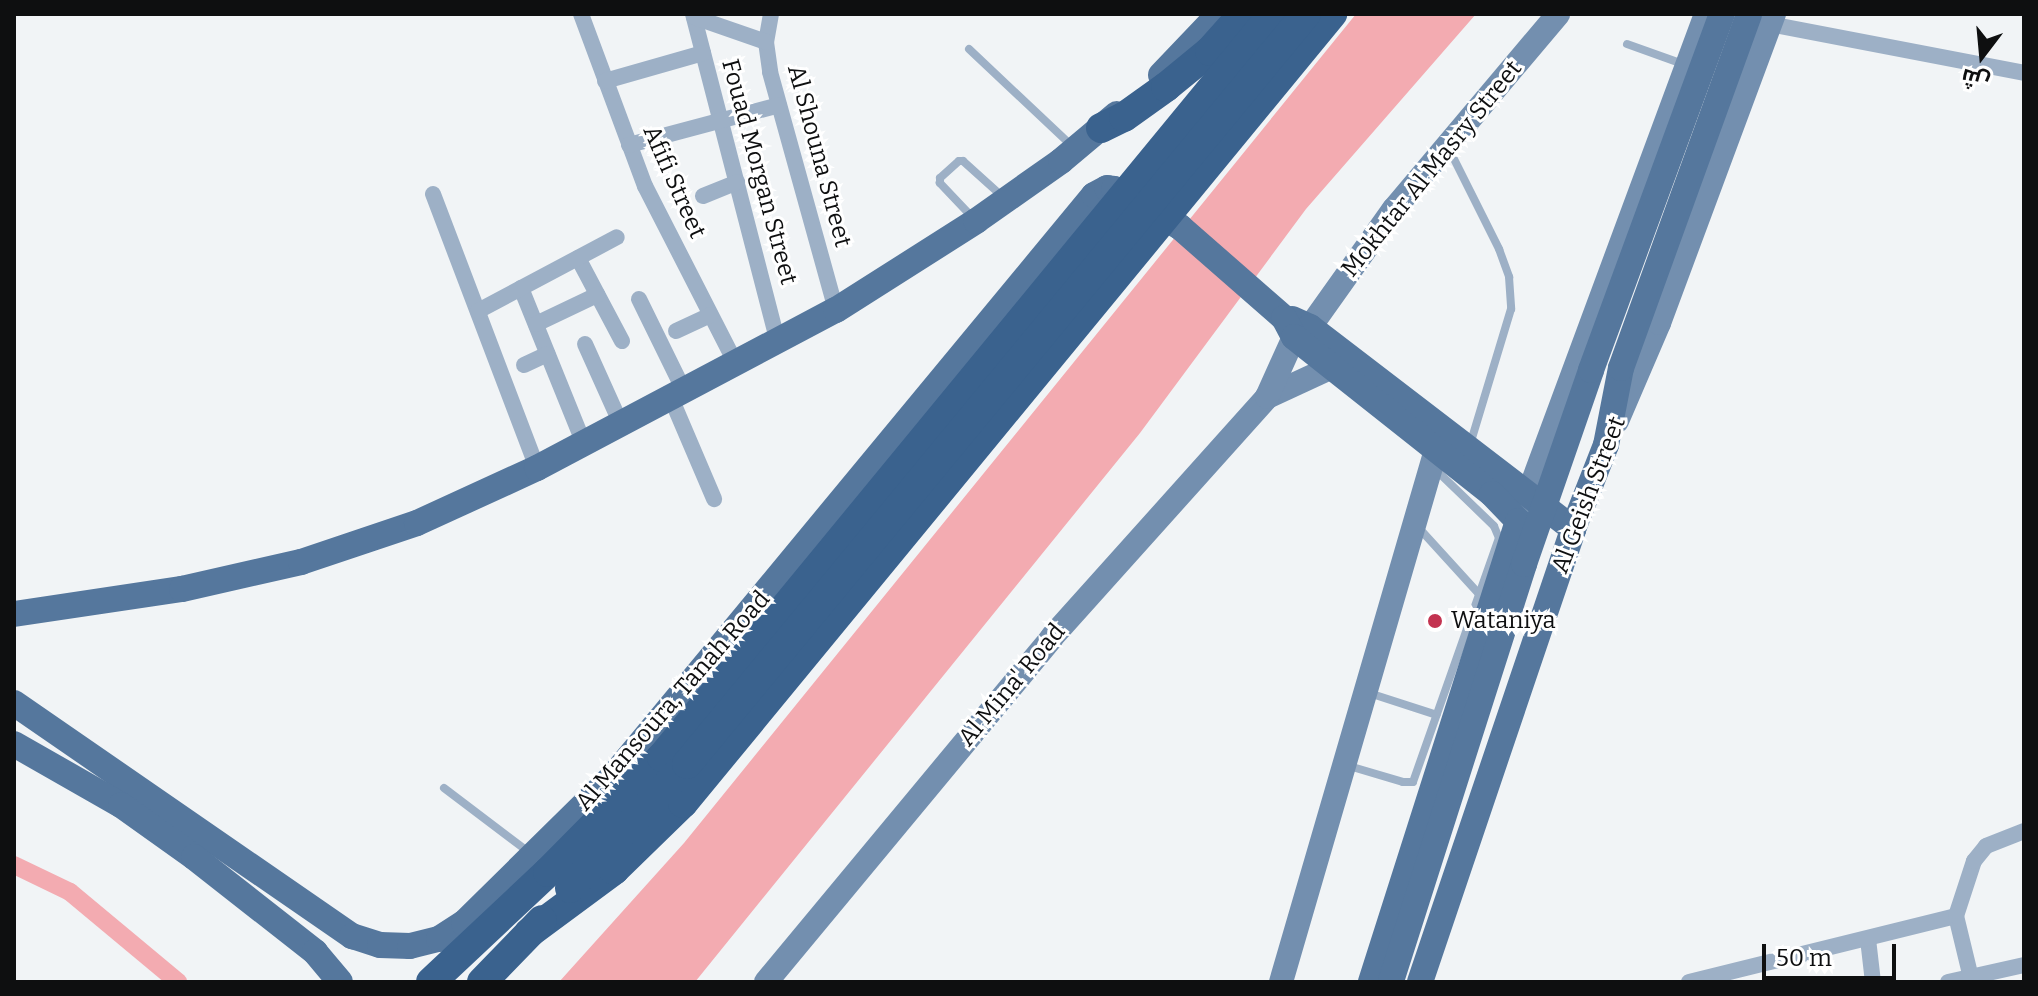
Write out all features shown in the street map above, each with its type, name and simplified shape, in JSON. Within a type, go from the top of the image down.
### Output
[{"type":"highway","points":[[1101,128],[1146,103],[1210,51],[1243,14]]},
{"type":"highway","points":[[431,982],[550,872],[662,757],[1273,14]]},
{"type":"highway","points":[[529,933],[550,872],[687,764],[1306,14]]},
{"type":"highway","points":[[482,982],[529,933],[614,870],[683,803],[1172,222],[1332,14]]},
{"type":"main road","points":[[14,614],[182,589],[301,562],[417,523],[537,468],[836,310],[976,221],[1101,128],[1197,41],[1219,14]]},
{"type":"main road","points":[[1172,222],[1158,192],[1162,175],[1291,14]]},
{"type":"main road","points":[[1384,982],[1591,370],[1722,14]]},
{"type":"main road","points":[[1606,445],[1621,368],[1684,192],[1764,17]]},
{"type":"main road","name":"Al Mansoura, Tanah Road","points":[[14,703],[127,795],[352,936],[380,945],[410,946],[439,939],[550,872],[647,738],[1099,190],[1114,189],[1172,222],[1296,327]]},
{"type":"main road","points":[[1296,327],[1332,367],[1434,458],[1469,459]]},
{"type":"main road","points":[[1296,327],[1469,459],[1528,492],[1573,529]]},
{"type":"main road","name":"Al Geish Street","points":[[1420,982],[1573,529],[1606,445]]},
{"type":"main road","points":[[1384,982],[1518,521],[1469,459]]},
{"type":"main road","points":[[14,744],[127,795],[194,857],[315,952],[340,982]]},
{"type":"street","name":"Afifi Street","points":[[581,14],[654,206],[736,364]]},
{"type":"street","name":"Al Shouna Street","points":[[771,14],[766,42],[779,105],[836,310]]},
{"type":"street","name":"Mokhtar Al Masry Street","points":[[1296,327],[1446,144],[1558,14]]},
{"type":"street","points":[[1518,521],[1706,14]]},
{"type":"street","points":[[693,16],[766,42]]},
{"type":"street","name":"Fouad Morgan Street","points":[[693,16],[778,342]]},
{"type":"street","points":[[1764,17],[2024,73]]},
{"type":"street","name":"Al Geish Street","points":[[1606,445],[1659,323],[1764,17]]},
{"type":"street","points":[[605,81],[703,53]]},
{"type":"street","points":[[629,145],[779,105]]},
{"type":"street","points":[[703,196],[737,182]]},
{"type":"street","points":[[433,194],[537,468]]},
{"type":"street","points":[[478,311],[617,237]]},
{"type":"street","points":[[578,258],[622,341]]},
{"type":"street","points":[[521,288],[584,444]]},
{"type":"street","points":[[536,324],[597,295]]},
{"type":"street","points":[[639,299],[678,394],[714,499]]},
{"type":"street","points":[[676,331],[711,315]]},
{"type":"street","name":"Al Mina' Road","points":[[772,981],[1052,637],[1267,397],[1296,327]]},
{"type":"street","points":[[585,344],[621,424]]},
{"type":"street","points":[[524,365],[548,354]]},
{"type":"street","name":"Al Mina' Road","points":[[1267,397],[1332,367]]},
{"type":"street","points":[[1281,982],[1434,458]]},
{"type":"street","points":[[1972,979],[1956,916],[1979,853],[1986,846],[2024,831]]},
{"type":"street","points":[[1689,982],[1956,916]]},
{"type":"street","points":[[1868,939],[1873,982]]},
{"type":"street","points":[[1948,982],[2024,965]]},
{"type":"lane","points":[[1627,44],[1687,65]]},
{"type":"lane","points":[[969,49],[1075,149]]},
{"type":"lane","points":[[1446,144],[1499,249],[1509,277],[1510,298],[1502,344],[1469,459]]},
{"type":"lane","points":[[976,221],[940,183],[940,178],[959,161],[963,161],[1006,200]]},
{"type":"lane","points":[[1344,764],[1403,782],[1413,782],[1499,538],[1498,531],[1434,458]]},
{"type":"lane","points":[[1414,524],[1479,594]]},
{"type":"lane","points":[[1365,692],[1437,715]]},
{"type":"lane","points":[[444,788],[550,872]]},
{"type":"shaded area","points":[[1356,14],[1476,14],[1306,209],[1140,433],[695,982],[559,982],[684,843]]},
{"type":"waterway","points":[[14,865],[70,892],[178,982]]},
{"type":"place","name":"Wataniya","points":[[1435,621]]}]
